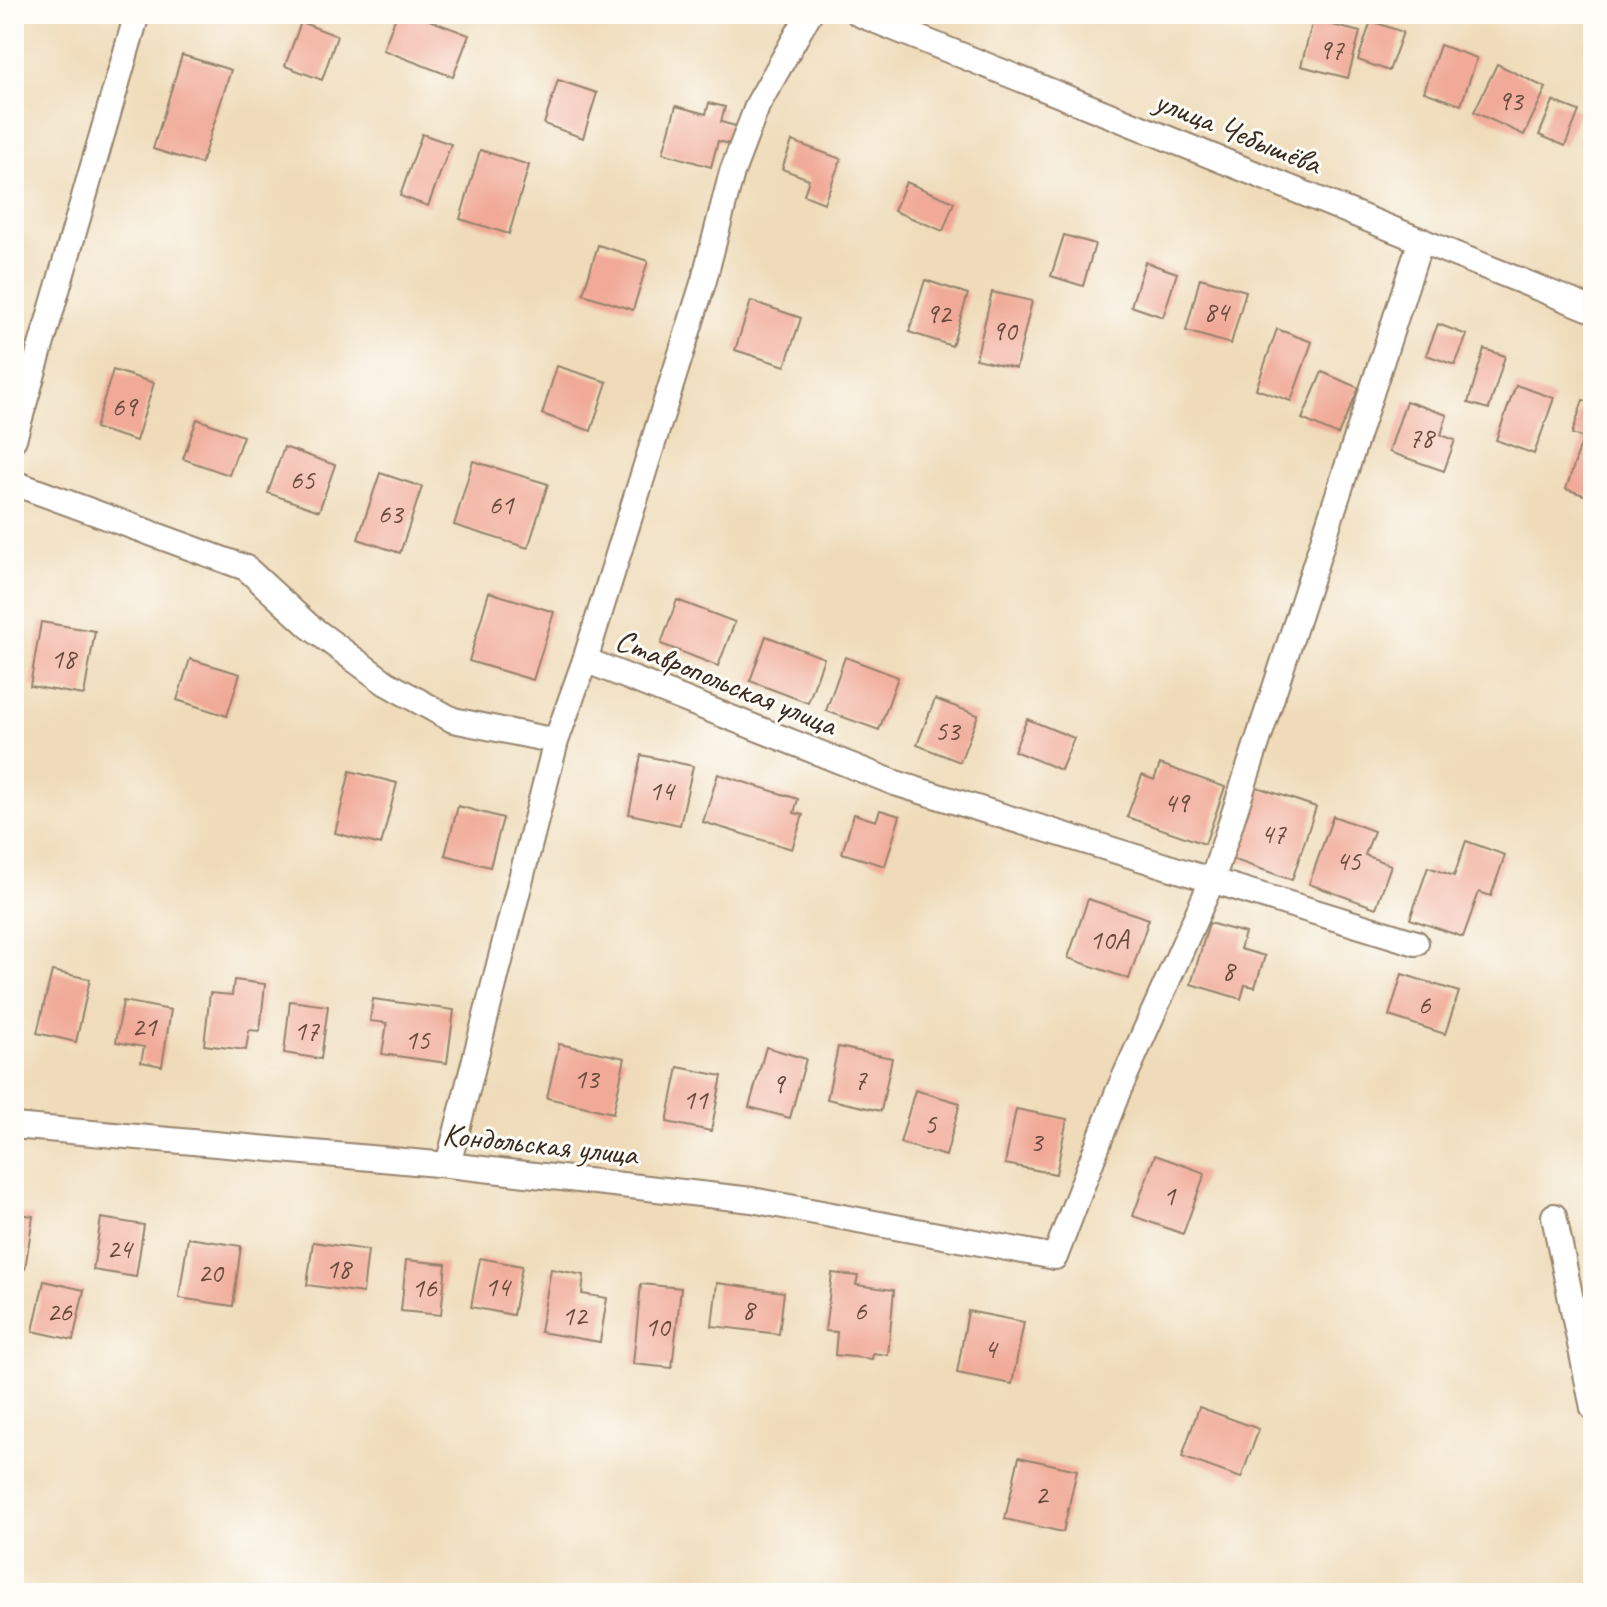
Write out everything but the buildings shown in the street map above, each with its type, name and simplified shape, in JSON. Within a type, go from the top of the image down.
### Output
[{"type":"street","points":[[14,439],[137,14]]},
{"type":"street","points":[[585,660],[704,280],[732,172],[758,104],[809,14]]},
{"type":"street","name":"улица Чебышёва","points":[[859,14],[1593,310]]},
{"type":"street","points":[[1212,881],[1421,240]]},
{"type":"street","points":[[14,483],[246,568],[309,626],[386,683],[453,720],[556,741]]},
{"type":"street","name":"Ставропольская улица","points":[[448,1165],[556,741],[585,660],[895,783],[1416,943]]},
{"type":"street","name":"Кондольская улица","points":[[14,1126],[448,1165],[752,1200],[1055,1257],[1117,1094],[1212,881]]},
{"type":"street","points":[[1554,1216],[1593,1408]]}]
